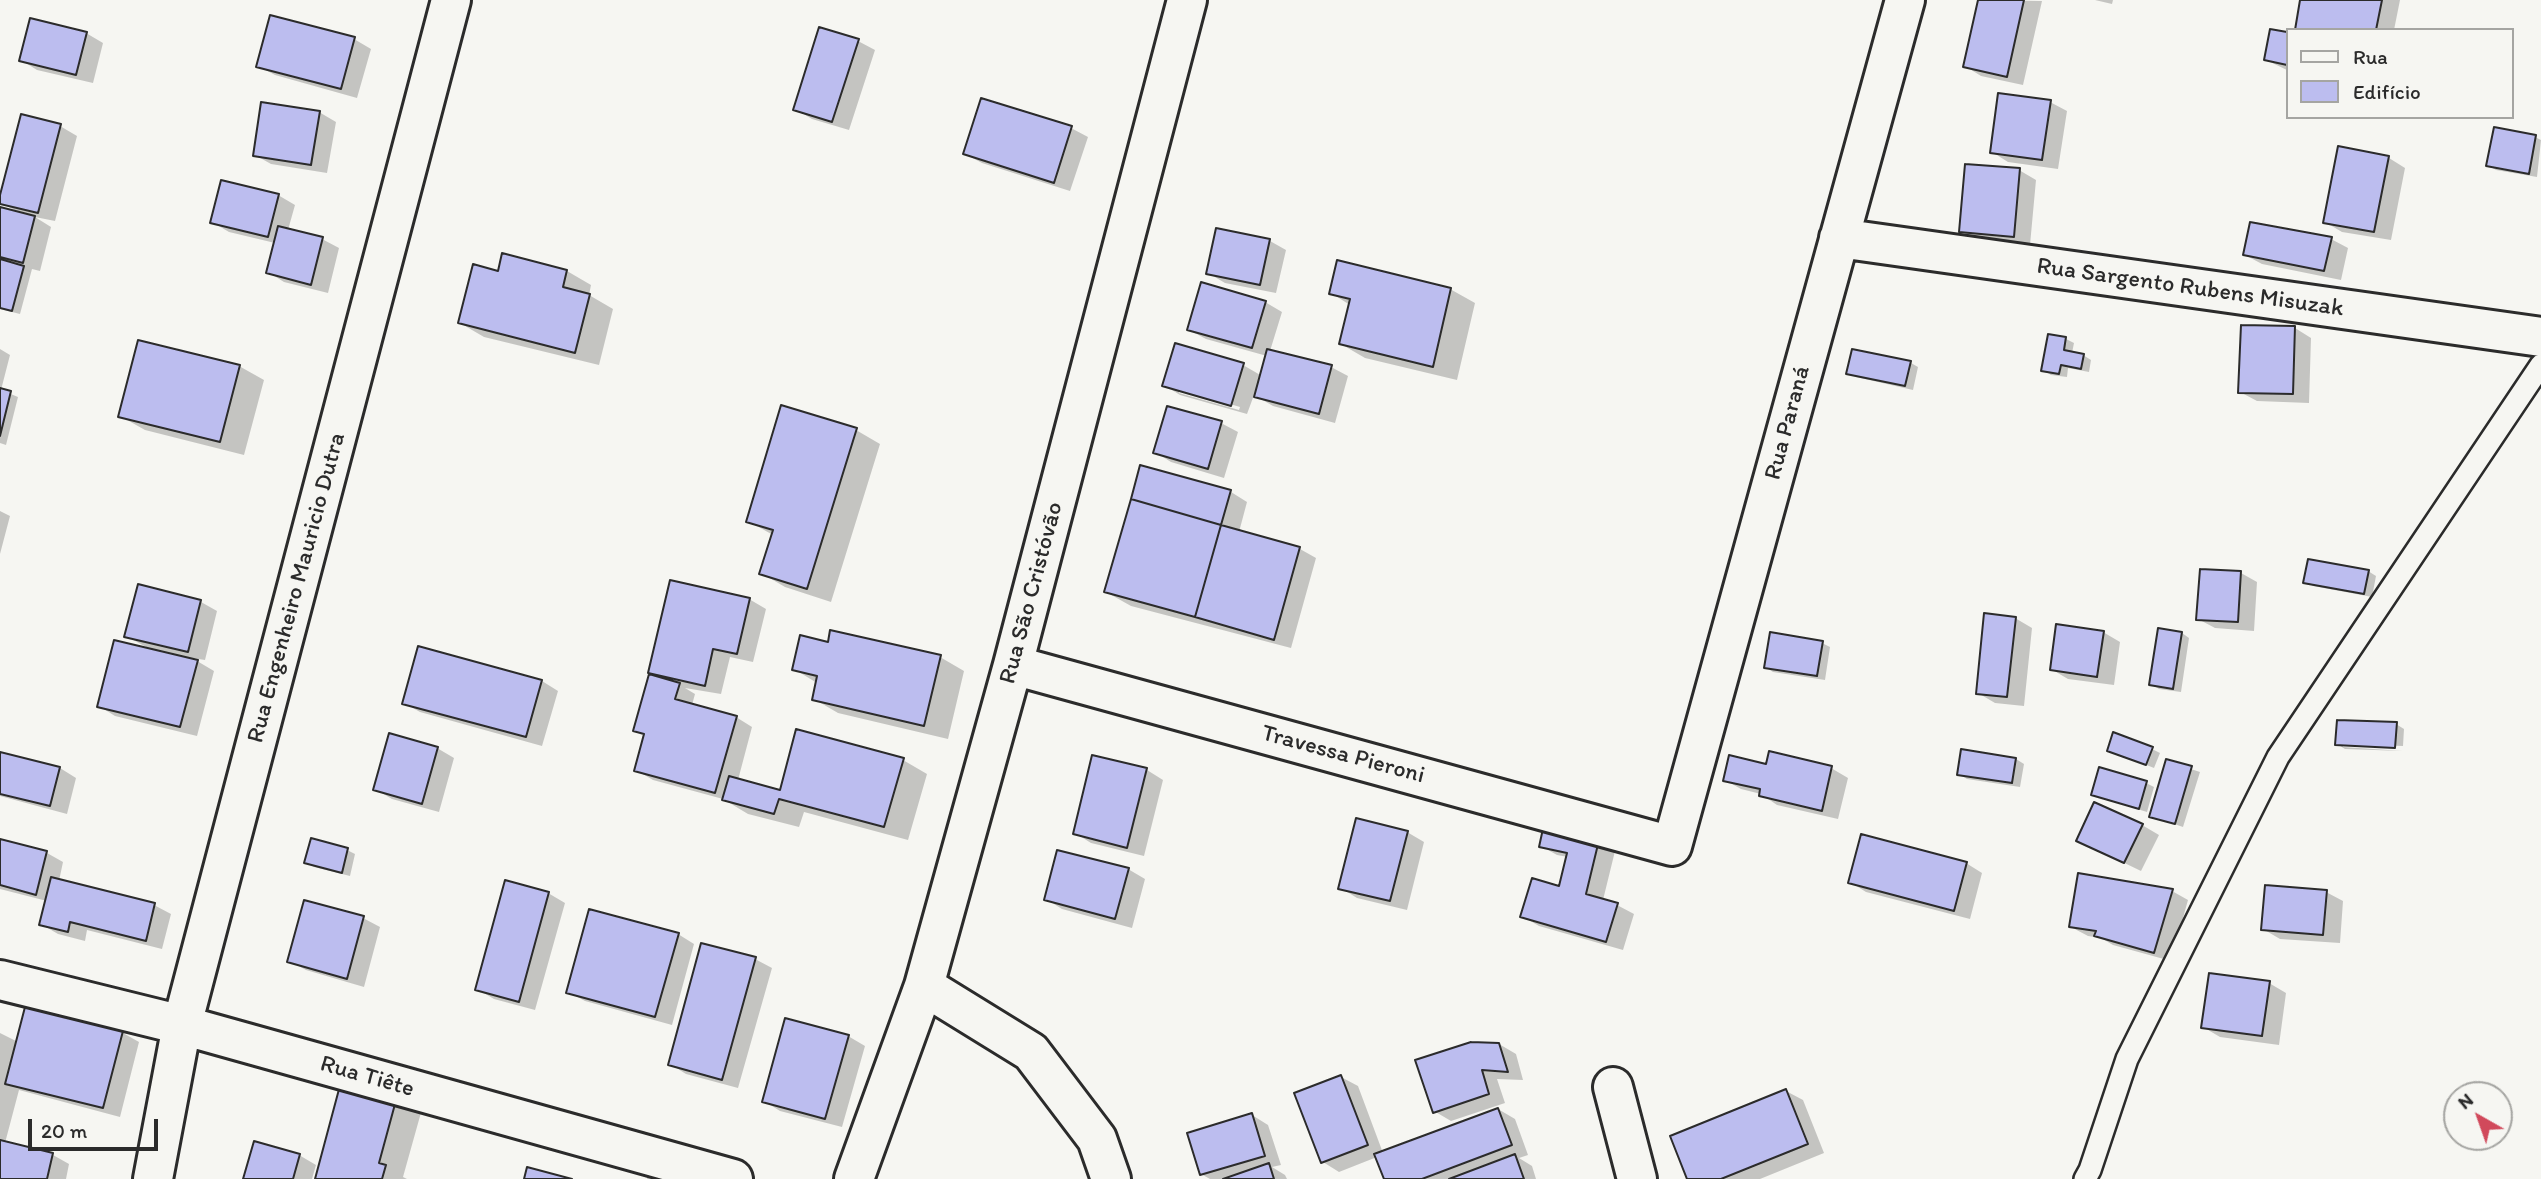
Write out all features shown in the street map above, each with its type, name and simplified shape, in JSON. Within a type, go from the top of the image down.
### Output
[{"type":"street","name":"Rua Engenheiro Mauricio Dutra","points":[[153,1179],[182,1026],[451,0]]},
{"type":"street","name":"Rua São Cristóvão","points":[[854,1179],[924,986],[1013,665],[1187,0]]},
{"type":"street","name":"Rua Paraná","points":[[1672,846],[1905,0]]},
{"type":"street","name":"Rua Sargento Rubens Misuzak","points":[[1839,238],[2541,337]]},
{"type":"street","name":"Travessa Pieroni","points":[[1013,665],[1672,846]]},
{"type":"street","name":"Rua Tiête","points":[[0,980],[182,1026],[733,1179]]},
{"type":"street","points":[[924,986],[1031,1052],[1097,1139],[1111,1179]]},
{"type":"street","points":[[1613,1087],[1637,1179]]},
{"type":"lane","points":[[2085,1179],[2127,1059],[2278,757],[2541,365]]},
{"type":"building","points":[[1978,0],[2024,0],[2007,77],[1963,67]]},
{"type":"building","points":[[2300,0],[2382,0],[2376,28],[2295,28]]},
{"type":"building","points":[[270,15],[355,37],[341,89],[256,67]]},
{"type":"building","points":[[30,18],[87,32],[76,75],[19,61]]},
{"type":"building","points":[[819,27],[859,39],[832,122],[793,110]]},
{"type":"building","points":[[2270,29],[2286,32],[2286,65],[2264,60]]},
{"type":"building","points":[[1998,93],[2051,100],[2042,160],[1990,153]]},
{"type":"building","points":[[981,98],[1072,126],[1054,183],[963,154]]},
{"type":"building","points":[[261,102],[320,111],[311,165],[253,156]]},
{"type":"building","points":[[21,114],[61,124],[38,213],[0,204]]},
{"type":"building","points":[[2494,127],[2536,135],[2529,174],[2486,166]]},
{"type":"building","points":[[2338,146],[2389,156],[2374,232],[2323,223]]},
{"type":"building","points":[[1965,164],[2020,168],[2014,237],[1959,232]]},
{"type":"building","points":[[221,180],[279,194],[268,237],[210,223]]},
{"type":"building","points":[[0,207],[35,216],[23,263],[0,257]]},
{"type":"building","points":[[2250,222],[2332,237],[2324,271],[2243,255]]},
{"type":"building","points":[[278,226],[323,237],[311,285],[266,273]]},
{"type":"building","points":[[1216,228],[1270,239],[1260,285],[1206,274]]},
{"type":"building","points":[[502,253],[567,270],[563,287],[590,294],[575,353],[458,323],[473,264],[498,271]]},
{"type":"building","points":[[0,259],[24,266],[12,311],[0,308]]},
{"type":"building","points":[[1337,260],[1451,288],[1433,367],[1339,344],[1350,299],[1329,294]]},
{"type":"building","points":[[1201,282],[1266,301],[1252,348],[1187,330]]},
{"type":"building","points":[[2241,325],[2295,326],[2293,394],[2238,393]]},
{"type":"building","points":[[2048,334],[2066,337],[2064,350],[2084,354],[2081,369],[2061,365],[2059,374],[2041,371]]},
{"type":"building","points":[[138,340],[240,365],[220,442],[118,417]]},
{"type":"building","points":[[1175,343],[1244,363],[1231,406],[1162,386]]},
{"type":"building","points":[[1267,349],[1332,365],[1319,414],[1254,397]]},
{"type":"building","points":[[1852,349],[1911,361],[1905,386],[1846,374]]},
{"type":"building","points":[[0,388],[11,391],[0,436]]},
{"type":"building","points":[[781,405],[857,428],[807,589],[759,574],[773,530],[746,522]]},
{"type":"building","points":[[1167,406],[1222,421],[1208,469],[1153,453]]},
{"type":"building","points":[[1140,465],[1231,490],[1221,525],[1131,499]]},
{"type":"building","points":[[1131,499],[1221,525],[1195,617],[1104,592]]},
{"type":"building","points":[[1221,525],[1300,547],[1274,640],[1195,617]]},
{"type":"building","points":[[2308,559],[2369,570],[2364,594],[2303,583]]},
{"type":"building","points":[[2200,569],[2241,571],[2238,622],[2196,620]]},
{"type":"building","points":[[670,580],[750,598],[737,654],[713,649],[705,686],[648,673]]},
{"type":"building","points":[[138,584],[201,600],[188,652],[124,637]]},
{"type":"building","points":[[1984,613],[2016,617],[2007,697],[1976,694]]},
{"type":"building","points":[[2056,624],[2104,631],[2097,677],[2050,670]]},
{"type":"building","points":[[2158,628],[2182,632],[2173,689],[2149,685]]},
{"type":"building","points":[[830,630],[941,655],[924,726],[812,700],[817,676],[792,670],[800,635],[828,642]]},
{"type":"building","points":[[1770,632],[1823,641],[1817,676],[1764,668]]},
{"type":"building","points":[[114,640],[198,660],[180,727],[97,707]]},
{"type":"building","points":[[418,646],[542,680],[526,737],[402,704]]},
{"type":"building","points":[[649,674],[680,683],[675,699],[737,716],[715,793],[634,771],[644,734],[633,731]]},
{"type":"building","points":[[2337,720],[2397,722],[2395,748],[2335,745]]},
{"type":"building","points":[[796,729],[904,758],[884,827],[779,799],[774,814],[722,800],[729,776],[780,790]]},
{"type":"building","points":[[2113,732],[2153,747],[2146,765],[2107,751]]},
{"type":"building","points":[[389,733],[438,747],[422,804],[373,790]]},
{"type":"building","points":[[1961,749],[2016,758],[2012,783],[1957,775]]},
{"type":"building","points":[[1769,751],[1832,766],[1822,811],[1759,796],[1760,789],[1723,781],[1729,755],[1766,764]]},
{"type":"building","points":[[0,752],[60,767],[50,806],[0,794]]},
{"type":"building","points":[[1092,755],[1147,768],[1127,848],[1073,834]]},
{"type":"building","points":[[2166,759],[2192,766],[2175,824],[2149,817]]},
{"type":"building","points":[[2099,767],[2147,781],[2139,809],[2091,795]]},
{"type":"building","points":[[2094,802],[2143,824],[2124,863],[2076,841]]},
{"type":"building","points":[[1356,818],[1408,831],[1390,901],[1338,889]]},
{"type":"building","points":[[1544,824],[1600,836],[1586,894],[1618,903],[1606,942],[1520,917],[1532,878],[1559,886],[1567,853],[1539,847]]},
{"type":"building","points":[[1861,834],[1967,862],[1954,911],[1848,883]]},
{"type":"building","points":[[311,838],[348,848],[342,873],[304,863]]},
{"type":"building","points":[[0,839],[47,851],[36,895],[0,885]]},
{"type":"building","points":[[1057,850],[1129,868],[1115,919],[1044,900]]},
{"type":"building","points":[[2078,873],[2173,889],[2154,953],[2094,936],[2096,931],[2069,927]]},
{"type":"building","points":[[51,877],[155,903],[146,941],[70,922],[68,932],[39,925]]},
{"type":"building","points":[[505,880],[549,892],[519,1002],[475,990]]},
{"type":"building","points":[[2265,885],[2327,890],[2323,935],[2261,930]]},
{"type":"building","points":[[304,900],[364,916],[347,979],[287,962]]},
{"type":"building","points":[[589,909],[679,933],[655,1017],[566,993]]},
{"type":"building","points":[[701,943],[756,957],[722,1080],[668,1065]]},
{"type":"building","points":[[2209,973],[2270,981],[2262,1036],[2201,1028]]},
{"type":"building","points":[[25,1007],[123,1031],[103,1108],[5,1084]]},
{"type":"building","points":[[785,1018],[849,1035],[825,1119],[762,1102]]},
{"type":"building","points":[[1471,1042],[1499,1043],[1508,1072],[1482,1070],[1489,1094],[1433,1113],[1415,1060]]},
{"type":"building","points":[[1341,1075],[1368,1145],[1321,1163],[1294,1093]]},
{"type":"building","points":[[342,1078],[398,1093],[379,1163],[386,1165],[382,1179],[315,1179]]},
{"type":"building","points":[[1786,1089],[1808,1144],[1721,1179],[1687,1179],[1670,1136]]},
{"type":"building","points":[[1498,1108],[1512,1145],[1422,1179],[1384,1179],[1374,1154]]},
{"type":"building","points":[[1252,1113],[1265,1156],[1200,1175],[1187,1133]]},
{"type":"building","points":[[0,1140],[53,1153],[47,1179],[0,1179]]},
{"type":"building","points":[[254,1141],[300,1154],[293,1179],[243,1179]]},
{"type":"building","points":[[1515,1154],[1524,1179],[1449,1179]]},
{"type":"building","points":[[1269,1163],[1274,1179],[1223,1179]]},
{"type":"building","points":[[527,1167],[572,1179],[524,1179]]}]
